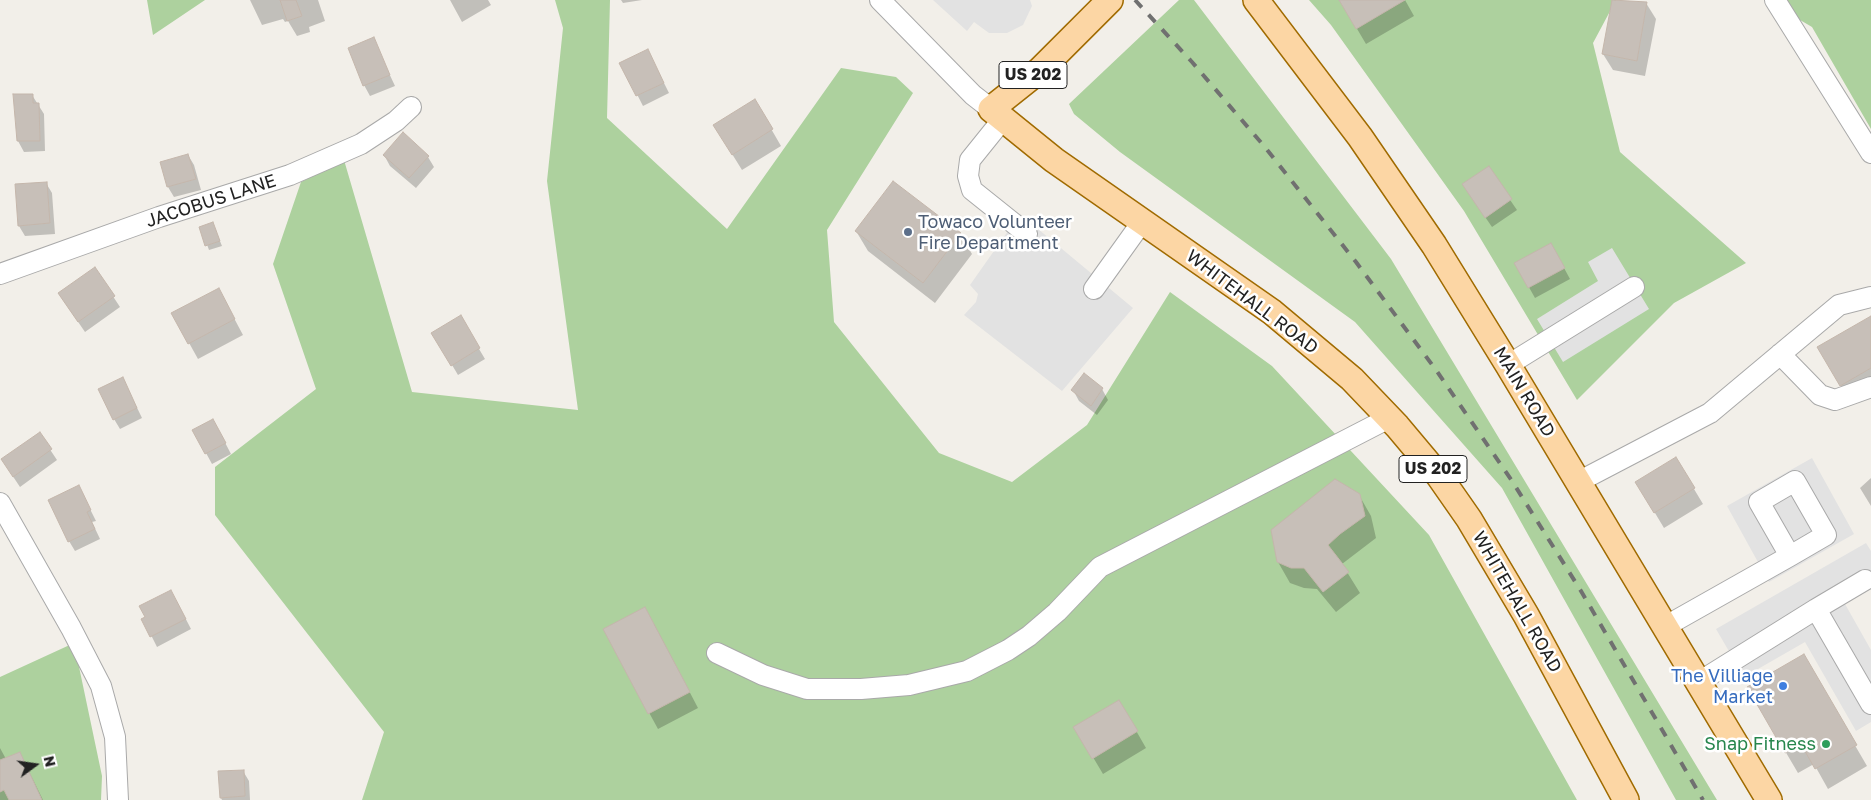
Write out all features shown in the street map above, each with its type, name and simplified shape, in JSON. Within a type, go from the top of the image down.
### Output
[{"type":"main road","name":"US 202","points":[[997,114],[1110,0]]},
{"type":"main road","name":"MAIN ROAD","points":[[1256,0],[1360,136],[1434,245],[1666,626],[1769,800]]},
{"type":"main road","name":"WHITEHALL ROAD","points":[[997,114],[1054,160],[1272,312],[1303,336],[1352,379],[1389,418],[1439,476],[1469,519],[1526,615],[1626,800]]},
{"type":"street","name":"WHITEHALL ROAD","points":[[880,0],[973,95],[997,114]]},
{"type":"street","points":[[1775,0],[1871,153]]},
{"type":"street","name":"JACOBUS LANE","points":[[0,274],[152,219],[290,175],[361,144],[396,121],[411,107]]},
{"type":"street","points":[[997,114],[970,160],[968,176],[972,190],[1027,234]]},
{"type":"street","points":[[1094,289],[1142,222]]},
{"type":"street","points":[[1508,365],[1634,287]]},
{"type":"street","points":[[1578,482],[1710,413],[1839,305],[1871,297]]},
{"type":"street","points":[[1780,354],[1820,395],[1835,400],[1871,387]]},
{"type":"street","points":[[717,653],[763,675],[807,689],[910,685],[967,671],[1001,654],[1029,636],[1057,612],[1100,567],[1389,418]]},
{"type":"street","points":[[0,503],[79,642],[101,686],[115,737],[118,800]]},
{"type":"street","points":[[1666,626],[1790,556]]},
{"type":"street","points":[[1699,682],[1864,580]]},
{"type":"street","points":[[1816,609],[1871,704]]},
{"type":"green space","points":[[147,0],[205,0],[153,35]]},
{"type":"green space","points":[[555,0],[610,0],[607,118],[727,229],[841,68],[896,77],[913,93],[827,230],[834,322],[939,453],[1012,482],[1087,425],[1170,292],[1272,366],[1429,535],[1577,800],[362,800],[384,732],[215,515],[215,467],[316,389],[273,264],[301,182],[344,160],[412,392],[578,410],[547,181],[563,28]]},
{"type":"green space","points":[[1179,0],[1194,0],[1391,259],[1717,800],[1676,800],[1502,488],[1355,322],[1120,152],[1074,114],[1069,104]]},
{"type":"green space","points":[[1309,0],[1616,0],[1593,43],[1620,152],[1746,263],[1674,303],[1577,400],[1464,211],[1331,25]]},
{"type":"green space","points":[[1766,0],[1871,0],[1871,129],[1812,27]]},
{"type":"green space","points":[[74,643],[102,776],[101,800],[0,800],[0,677]]},
{"type":"shaded area","points":[[933,0],[1030,0],[1032,6],[1023,25],[1007,33],[989,33],[974,22],[967,31]]},
{"type":"shaded area","points":[[1020,214],[1133,308],[1062,391],[964,315],[976,302],[978,294],[970,285]]},
{"type":"shaded area","points":[[1612,248],[1649,309],[1563,362],[1537,319],[1598,281],[1588,262]]},
{"type":"shaded area","points":[[1812,458],[1854,534],[1769,582],[1727,506]]},
{"type":"shaded area","points":[[1866,543],[1871,551],[1871,589],[1845,604],[1871,650],[1871,722],[1856,731],[1805,642],[1744,677],[1716,629]]},
{"type":"building","points":[[280,0],[296,0],[302,16],[287,21]]},
{"type":"building","points":[[1339,0],[1405,0],[1356,29]]},
{"type":"building","points":[[1612,0],[1647,2],[1637,61],[1602,54]]},
{"type":"building","points":[[374,37],[390,75],[363,86],[348,48]]},
{"type":"building","points":[[648,49],[664,83],[636,96],[619,63]]},
{"type":"building","points":[[13,94],[33,94],[33,103],[39,103],[40,141],[17,141]]},
{"type":"building","points":[[755,99],[773,129],[732,155],[713,125]]},
{"type":"building","points":[[403,132],[429,156],[409,178],[383,155]]},
{"type":"building","points":[[188,154],[196,179],[167,187],[160,162]]},
{"type":"building","points":[[1489,166],[1512,199],[1485,218],[1462,184]]},
{"type":"building","name":"Towaco Volunteer Fire Department","points":[[893,181],[961,233],[923,283],[855,231]]},
{"type":"building","points":[[47,182],[50,223],[18,226],[15,184]]},
{"type":"building","points":[[213,222],[220,241],[205,246],[199,227]]},
{"type":"building","points":[[1551,243],[1565,268],[1528,288],[1514,263]]},
{"type":"building","points":[[95,267],[115,296],[78,322],[58,293]]},
{"type":"building","points":[[219,288],[235,319],[188,344],[171,313]]},
{"type":"building","points":[[461,315],[480,348],[451,366],[431,333]]},
{"type":"building","points":[[1871,316],[1871,368],[1840,386],[1817,347]]},
{"type":"building","points":[[1084,373],[1103,388],[1091,406],[1071,390]]},
{"type":"building","points":[[123,377],[137,408],[113,420],[98,389]]},
{"type":"building","points":[[213,419],[226,443],[205,454],[192,430]]},
{"type":"building","points":[[40,432],[52,449],[13,477],[1,459]]},
{"type":"building","points":[[1676,457],[1695,488],[1654,513],[1635,482]]},
{"type":"building","points":[[1335,479],[1360,494],[1365,516],[1328,545],[1349,572],[1323,592],[1304,568],[1291,568],[1277,562],[1271,530]]},
{"type":"building","points":[[79,485],[91,510],[87,512],[95,529],[68,542],[48,500]]},
{"type":"building","points":[[171,590],[186,619],[150,637],[141,619],[145,617],[139,606]]},
{"type":"building","points":[[645,607],[690,692],[648,714],[603,629]]},
{"type":"building","points":[[1804,654],[1857,745],[1815,769],[1801,744],[1785,753],[1747,687]]},
{"type":"building","points":[[1119,700],[1138,731],[1092,759],[1073,727]]},
{"type":"building","points":[[20,752],[42,800],[9,800],[4,790],[0,792],[0,760]]},
{"type":"building","points":[[244,770],[245,796],[220,798],[218,771]]},
{"type":"railway","points":[[1135,0],[1192,62],[1264,146],[1356,262],[1436,370],[1512,481],[1581,591],[1703,800]]},
{"type":"place","name":"Towaco Volunteer Fire Department","points":[[908,232]]},
{"type":"place","name":"The Villiage Market","points":[[1783,686]]},
{"type":"place","name":"Snap Fitness","points":[[1826,744]]}]
